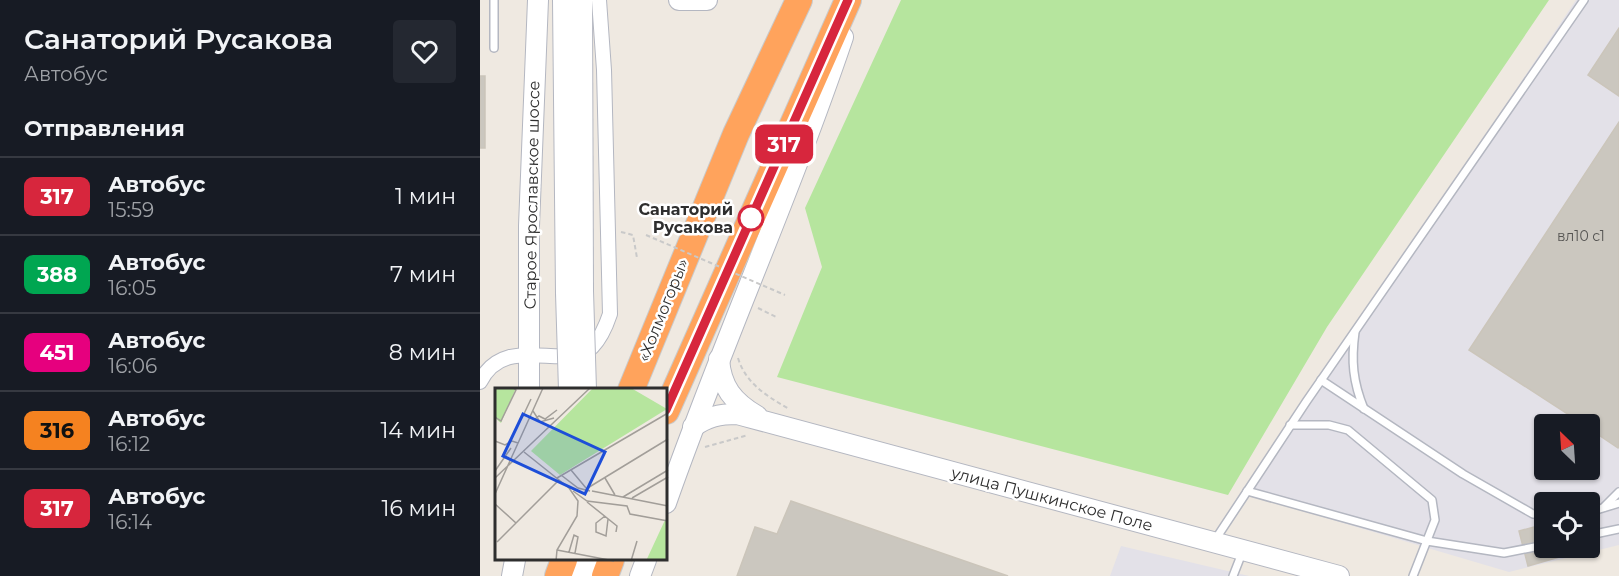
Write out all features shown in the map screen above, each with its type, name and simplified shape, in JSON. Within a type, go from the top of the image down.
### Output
[{"type":"highway","name":"«Холмогоры»","points":[[632,388],[736,134],[799,0]]},
{"type":"highway","points":[[668,406],[848,0]]},
{"type":"highway","points":[[558,576],[564,561]]},
{"type":"highway","points":[[605,576],[610,561]]},
{"type":"main road","name":"Старое Ярославское шоссе","points":[[529,388],[529,226],[538,0]]},
{"type":"main road","name":"Старое Ярославское шоссе","points":[[563,0],[574,292],[586,388]]},
{"type":"main road","name":"Старое Ярославское шоссе","points":[[569,388],[582,0]]},
{"type":"main road","points":[[679,0],[707,0]]},
{"type":"main road","points":[[668,497],[693,427],[728,356],[822,98],[855,0]]},
{"type":"main road","name":"улица Пушкинское Поле","points":[[728,356],[721,376],[726,390],[741,406],[764,420]]},
{"type":"main road","name":"улица Пушкинское Поле","points":[[693,427],[704,419],[719,414],[737,414],[764,420],[1339,576]]},
{"type":"main road","points":[[512,576],[516,561]]},
{"type":"main road","points":[[592,561],[593,576]]},
{"type":"main road","points":[[640,576],[646,561]]},
{"type":"street","points":[[480,382],[495,362],[507,357],[580,354],[592,348],[604,331],[610,314],[604,70],[599,0]]},
{"type":"lane","points":[[494,0],[494,48]]},
{"type":"lane","points":[[1213,543],[1290,425],[1584,0]]},
{"type":"lane","points":[[1355,332],[1352,370],[1355,387],[1364,409]]},
{"type":"lane","points":[[1321,380],[1462,474],[1534,514]]},
{"type":"lane","points":[[1290,425],[1329,425],[1348,430],[1432,500],[1435,520],[1413,576]]},
{"type":"lane","points":[[1246,490],[1428,541],[1504,554],[1534,547]]},
{"type":"lane","points":[[1600,509],[1619,492]]},
{"type":"lane","points":[[1600,510],[1619,503]]},
{"type":"lane","points":[[1600,533],[1619,529]]},
{"type":"lane","points":[[1233,576],[1242,551]]},
{"type":"path","points":[[646,235],[785,296]]},
{"type":"path","points":[[753,306],[776,317]]},
{"type":"path","points":[[728,356],[763,394],[791,410]]},
{"type":"shaded area","points":[[1576,0],[1619,0],[1619,545],[1600,550],[1600,492],[1534,492],[1534,558],[1566,558],[1509,572],[1245,494]]},
{"type":"shaded area","points":[[1121,546],[1249,576],[1110,576]]},
{"type":"green space","points":[[901,0],[1549,0],[1327,327],[1228,495],[777,377],[822,267],[805,208]]},
{"type":"building","points":[[1619,28],[1619,96],[1588,75]]},
{"type":"building","points":[[480,76],[485,76],[485,148],[480,148]]},
{"type":"building","points":[[1619,122],[1618,448],[1600,436],[1600,414],[1568,414],[1469,350]]},
{"type":"building","points":[[791,501],[1008,576],[737,576],[755,527],[777,534]]},
{"type":"building","points":[[1534,527],[1534,558],[1556,558],[1528,566],[1519,531]]},
{"type":"bus line","name":"317","points":[[668,405],[848,0]]},
{"type":"place","name":"Санаторий Русакова","points":[[751,218]]}]
